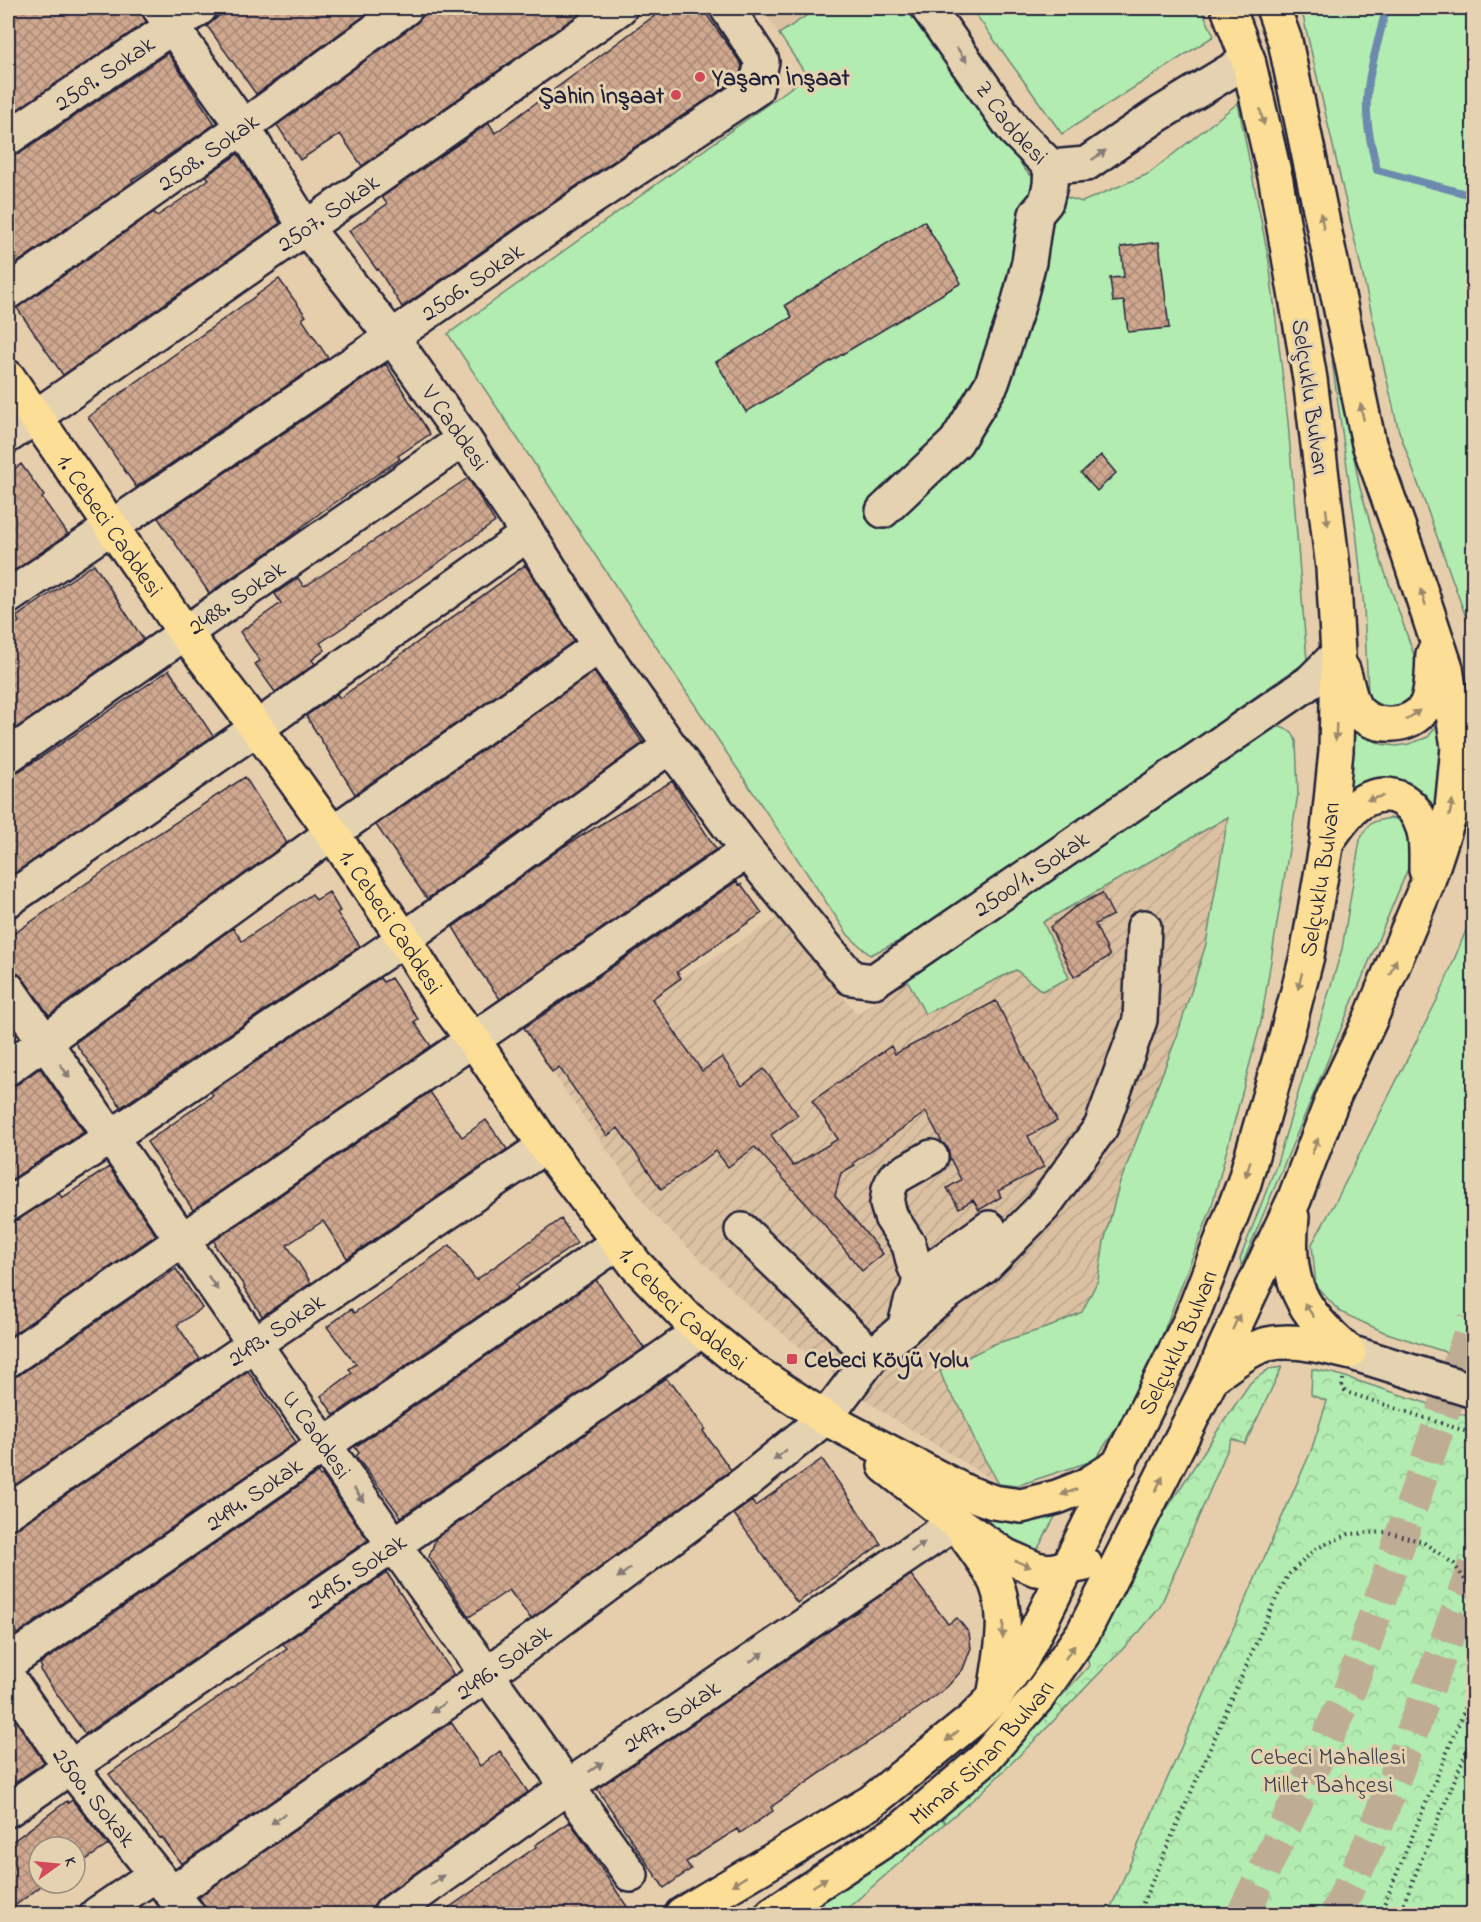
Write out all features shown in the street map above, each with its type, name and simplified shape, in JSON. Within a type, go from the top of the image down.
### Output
[{"type":"main road","name":"Selçuklu Bulvarı","points":[[994,1697],[1022,1659],[1039,1628],[1066,1569],[1191,1319],[1244,1183],[1307,956],[1326,842],[1336,751],[1338,654],[1333,568],[1310,379],[1276,181],[1248,60],[1228,8]]},
{"type":"main road","name":"Selçuklu Bulvarı","points":[[1132,1536],[1213,1376],[1294,1200],[1333,1098],[1388,980],[1427,884],[1452,808],[1458,747],[1446,668],[1369,444],[1285,41],[1273,8]]},
{"type":"main road","name":"1. Cebeci Caddesi","points":[[8,377],[185,633],[332,833],[442,999],[474,1041],[544,1146],[619,1242],[643,1272],[686,1317],[746,1366],[825,1418]]},
{"type":"main road","points":[[1338,654],[1354,706],[1366,717],[1383,724],[1398,724],[1414,717],[1425,705],[1431,683],[1434,631]]},
{"type":"main road","points":[[1326,842],[1349,814],[1364,801],[1383,795],[1400,797],[1414,807],[1424,830],[1427,884]]},
{"type":"main road","points":[[1294,1200],[1290,1239],[1292,1277],[1306,1307],[1324,1330],[1349,1352]]},
{"type":"main road","points":[[1213,1376],[1257,1347],[1286,1341],[1310,1343],[1349,1352]]},
{"type":"main road","points":[[825,1418],[966,1492],[993,1502],[1021,1506],[1057,1497],[1085,1486],[1120,1464]]},
{"type":"main road","points":[[825,1418],[956,1522],[1006,1556],[1036,1569],[1050,1571],[1066,1569],[1098,1561],[1132,1536]]},
{"type":"main road","points":[[956,1522],[992,1574],[1001,1597],[1004,1621],[994,1697]]},
{"type":"main road","name":"Mimar Sinan Bulvarı","points":[[772,1914],[903,1828],[984,1759],[1038,1697],[1083,1633],[1132,1536]]},
{"type":"main road","name":"Mimar Sinan Bulvarı","points":[[682,1914],[871,1802],[972,1720],[994,1697]]},
{"type":"street","name":"2509. Sokak","points":[[8,138],[166,17],[200,8]]},
{"type":"street","name":"2508. Sokak","points":[[8,292],[243,128],[406,8]]},
{"type":"street","name":"2507. Sokak","points":[[8,436],[620,8]]},
{"type":"street","name":"2506. Sokak","points":[[8,597],[756,89],[762,61],[727,8]]},
{"type":"street","name":"Z Caddesi","points":[[928,8],[1014,130],[1051,167],[1086,164],[1156,116],[1248,60]]},
{"type":"street","name":"V Caddesi","points":[[166,17],[243,128],[306,228],[392,337],[528,534],[599,646],[747,851]]},
{"type":"street","points":[[883,511],[956,442],[992,383],[1017,309],[1029,262],[1036,214],[1046,202],[1051,167]]},
{"type":"street","name":"2488. Sokak","points":[[8,756],[464,439]]},
{"type":"street","points":[[8,900],[257,728],[528,534]]},
{"type":"street","points":[[8,1068],[332,833],[599,646]]},
{"type":"street","name":"2500/1. Sokak","points":[[747,851],[851,978],[873,981],[1310,682],[1338,654]]},
{"type":"street","points":[[8,1204],[404,939],[670,746]]},
{"type":"street","points":[[8,1360],[747,851]]},
{"type":"street","name":"2496. Sokak","points":[[97,1914],[172,1894],[486,1675],[746,1482],[825,1418],[872,1356],[936,1301],[984,1267],[1043,1207],[1101,1127],[1140,1020],[1144,927]]},
{"type":"street","name":"U Caddesi","points":[[8,988],[394,1545],[631,1875]]},
{"type":"street","name":"2493. Sokak","points":[[8,1512],[544,1146]]},
{"type":"street","points":[[903,1329],[911,1302],[917,1292],[920,1277],[909,1245],[891,1217],[887,1204],[889,1189],[894,1178],[931,1157]]},
{"type":"street","points":[[920,1277],[989,1228]]},
{"type":"street","points":[[742,1230],[872,1356]]},
{"type":"street","name":"2494. Sokak","points":[[8,1663],[619,1242]]},
{"type":"street","name":"2495. Sokak","points":[[8,1810],[702,1330]]},
{"type":"street","points":[[1349,1352],[1473,1391]]},
{"type":"street","name":"2497. Sokak","points":[[390,1914],[567,1787],[956,1522]]},
{"type":"street","name":"2500. Sokak","points":[[8,1677],[70,1767],[172,1894]]},
{"type":"path","points":[[1349,1352],[1342,1387],[1346,1392],[1473,1434]]},
{"type":"path","points":[[1138,1914],[1271,1609],[1288,1575],[1315,1549],[1349,1534],[1387,1532],[1423,1542],[1454,1564],[1473,1593]]},
{"type":"path","points":[[1380,1914],[1473,1687]]},
{"type":"path","points":[[1399,1914],[1473,1733]]},
{"type":"shaded area","points":[[761,8],[818,8],[779,34]]},
{"type":"shaded area","points":[[1228,817],[1206,944],[1177,1036],[1119,1185],[1104,1242],[1098,1280],[1082,1312],[1052,1326],[947,1389],[962,1410],[976,1444],[999,1484],[878,1409],[753,1310],[650,1211],[552,1072],[575,1057],[602,1033],[681,978],[778,918],[857,1014],[907,979],[925,1014],[1016,970],[1045,928],[1043,922]]},
{"type":"green space","points":[[818,8],[906,8],[1026,171],[1049,192],[1082,202],[1148,174],[1238,103],[1269,261],[1288,422],[1307,661],[914,934],[870,955],[848,935],[448,334],[807,76],[779,34]]},
{"type":"green space","points":[[971,8],[1201,8],[1214,36],[1062,134]]},
{"type":"green space","points":[[1299,8],[1473,8],[1473,637],[1398,428],[1303,16]]},
{"type":"green space","points":[[1332,361],[1339,376],[1359,484],[1381,561],[1413,652],[1420,682],[1417,703],[1389,713],[1371,701],[1368,693],[1364,608],[1356,530]]},
{"type":"green space","points":[[1439,723],[1441,739],[1439,806],[1436,813],[1427,796],[1412,784],[1397,780],[1348,797],[1355,730],[1381,744],[1397,746],[1428,737]]},
{"type":"green space","points":[[1281,727],[1292,732],[1296,741],[1298,794],[1261,1022],[1211,1209],[1150,1367],[1123,1418],[1095,1460],[1016,1486],[999,1484],[976,1444],[962,1410],[947,1389],[940,1371],[994,1344],[1052,1326],[1082,1312],[1098,1280],[1104,1242],[1119,1185],[1177,1036],[1206,944],[1228,817],[1043,922],[1069,978],[1042,991],[1016,970],[925,1014],[907,979],[1272,728]]},
{"type":"green space","points":[[1393,818],[1403,822],[1412,830],[1412,859],[1242,1265],[1240,1259],[1276,1166],[1342,949],[1360,840],[1369,825]]},
{"type":"green space","points":[[1473,913],[1474,1341],[1467,1359],[1384,1332],[1340,1312],[1316,1286],[1312,1244],[1441,992]]},
{"type":"green space","points":[[1282,1367],[1245,1444],[1232,1439],[1160,1607],[1140,1631],[1040,1735],[983,1791],[945,1823],[939,1813],[1001,1762],[1089,1666],[1088,1661],[1085,1661],[1075,1669],[1164,1513],[1250,1383],[1269,1369]]},
{"type":"green space","name":"Cebeci Mahallesi Millet Bahçesi","points":[[1312,1369],[1336,1374],[1473,1418],[1473,1914],[1108,1914],[1311,1451],[1327,1401],[1311,1395]]},
{"type":"green space","points":[[973,1512],[1024,1519],[1056,1515],[1037,1550],[1009,1537]]},
{"type":"green space","points":[[939,1813],[945,1823],[841,1914],[793,1914]]},
{"type":"building","points":[[8,8],[141,8],[146,22],[8,116]]},
{"type":"building","points":[[229,8],[375,8],[256,94],[207,26]]},
{"type":"building","points":[[424,8],[588,8],[362,166],[340,134],[300,160],[277,125],[417,23],[423,16]]},
{"type":"building","points":[[665,8],[702,8],[742,65],[740,74],[714,95],[579,184],[402,307],[378,269],[349,231],[387,204],[382,197],[489,123],[495,133]]},
{"type":"building","points":[[168,53],[215,124],[8,269],[8,156],[19,154]]},
{"type":"building","points":[[238,154],[280,223],[63,375],[17,308],[154,212],[157,216],[188,195],[209,179],[206,176]]},
{"type":"building","points":[[924,221],[961,283],[746,412],[716,362],[792,317],[785,305]]},
{"type":"building","points":[[1159,242],[1169,328],[1128,332],[1124,301],[1113,302],[1110,278],[1124,277],[1121,247]]},
{"type":"building","points":[[279,279],[306,316],[302,319],[328,358],[136,487],[88,417]]},
{"type":"building","points":[[386,364],[430,434],[398,456],[400,459],[324,510],[276,547],[209,593],[158,518]]},
{"type":"building","points":[[1101,455],[1116,473],[1097,491],[1081,473]]},
{"type":"building","points":[[21,464],[68,534],[8,575],[8,474]]},
{"type":"building","points":[[468,478],[495,522],[320,643],[325,650],[312,660],[315,664],[275,692],[255,664],[260,661],[240,632],[281,603],[275,594],[298,578],[304,587]]},
{"type":"building","points":[[94,564],[143,639],[8,734],[8,630],[19,622],[16,617]]},
{"type":"building","points":[[525,565],[574,641],[355,794],[306,716],[337,694],[340,698]]},
{"type":"building","points":[[169,670],[213,736],[8,878],[8,774],[19,771],[40,758]]},
{"type":"building","points":[[594,672],[643,743],[427,899],[376,825]]},
{"type":"building","points":[[245,777],[287,843],[49,1015],[23,978],[16,972],[8,970],[8,938],[147,841]]},
{"type":"building","points":[[672,781],[716,849],[500,999],[453,927],[563,847]]},
{"type":"building","points":[[737,881],[762,913],[677,972],[681,978],[652,999],[702,1071],[722,1057],[742,1086],[764,1069],[798,1115],[771,1135],[793,1166],[838,1139],[812,1101],[891,1046],[895,1054],[996,1001],[1057,1121],[1028,1136],[1044,1167],[998,1191],[1001,1197],[979,1210],[973,1200],[959,1208],[947,1188],[961,1180],[950,1158],[948,1148],[942,1142],[926,1112],[841,1173],[835,1196],[883,1254],[862,1271],[823,1223],[755,1147],[728,1167],[716,1151],[661,1189],[618,1128],[607,1136],[559,1067],[552,1072],[524,1028]]},
{"type":"building","points":[[329,892],[340,911],[337,913],[360,946],[121,1107],[75,1043],[233,928],[242,941],[312,894],[316,900]]},
{"type":"building","points":[[1102,893],[1113,915],[1095,924],[1110,956],[1074,977],[1050,927],[1075,907]]},
{"type":"building","points":[[380,978],[383,982],[391,978],[418,1019],[414,1022],[431,1046],[193,1210],[147,1142],[213,1095],[211,1092]]},
{"type":"building","points":[[8,1021],[17,1035],[8,1042]]},
{"type":"building","points":[[40,1068],[84,1132],[8,1182],[8,1088]]},
{"type":"building","points":[[430,1092],[462,1137],[486,1120],[507,1149],[347,1258],[323,1221],[287,1245],[311,1283],[262,1316],[245,1287],[215,1246],[214,1241]]},
{"type":"building","points":[[109,1167],[156,1235],[8,1338],[8,1222],[18,1220],[59,1193],[62,1198]]},
{"type":"building","points":[[561,1219],[577,1243],[516,1285],[518,1289],[334,1415],[321,1396],[352,1373],[349,1369],[356,1364],[327,1327],[351,1309],[354,1313],[450,1245],[476,1280]]},
{"type":"building","points":[[176,1269],[202,1308],[177,1325],[200,1359],[8,1490],[8,1378],[19,1375]]},
{"type":"building","points":[[596,1280],[644,1348],[401,1517],[356,1456],[359,1453],[355,1447]]},
{"type":"building","points":[[248,1371],[296,1442],[17,1634],[8,1621],[8,1530],[19,1527]]},
{"type":"building","points":[[666,1378],[671,1385],[673,1384],[705,1429],[703,1431],[731,1470],[531,1619],[509,1590],[469,1617],[429,1557],[436,1538]]},
{"type":"building","points":[[822,1459],[881,1544],[797,1603],[734,1514],[752,1501],[755,1506]]},
{"type":"building","points":[[317,1473],[322,1475],[368,1540],[85,1734],[40,1670],[42,1668],[40,1664]]},
{"type":"building","points":[[387,1573],[454,1675],[181,1864],[162,1837],[160,1838],[138,1812],[109,1774],[287,1649],[283,1644]]},
{"type":"building","points":[[911,1575],[948,1624],[957,1618],[969,1633],[971,1648],[963,1669],[947,1687],[919,1708],[771,1807],[773,1811],[740,1833],[737,1829],[686,1862],[691,1869],[664,1888],[597,1789]]},
{"type":"building","points":[[8,1709],[44,1762],[8,1788]]},
{"type":"building","points":[[451,1722],[480,1766],[500,1751],[528,1792],[379,1899],[365,1914],[210,1914],[199,1898],[203,1894]]},
{"type":"building","points":[[72,1800],[108,1845],[87,1859],[87,1835],[27,1835],[27,1895],[29,1895],[8,1911],[8,1845],[67,1801],[68,1803]]},
{"type":"building","points":[[570,1822],[632,1914],[440,1914],[536,1847],[535,1845]]},
{"type":"waterway","points":[[1386,8],[1367,92],[1368,126],[1377,170],[1474,196]]},
{"type":"waterway","points":[[1469,226],[1474,212]]},
{"type":"tunnel","points":[[1243,1914],[1349,1692],[1474,1320]]},
{"type":"tunnel","points":[[1336,1914],[1372,1838],[1474,1566]]},
{"type":"place","name":"Yaşam İnşaat","points":[[700,77]]},
{"type":"place","name":"Şahin İnşaat","points":[[676,95]]},
{"type":"place","name":"Cebeci Köyü Yolu","points":[[792,1359]]}]
